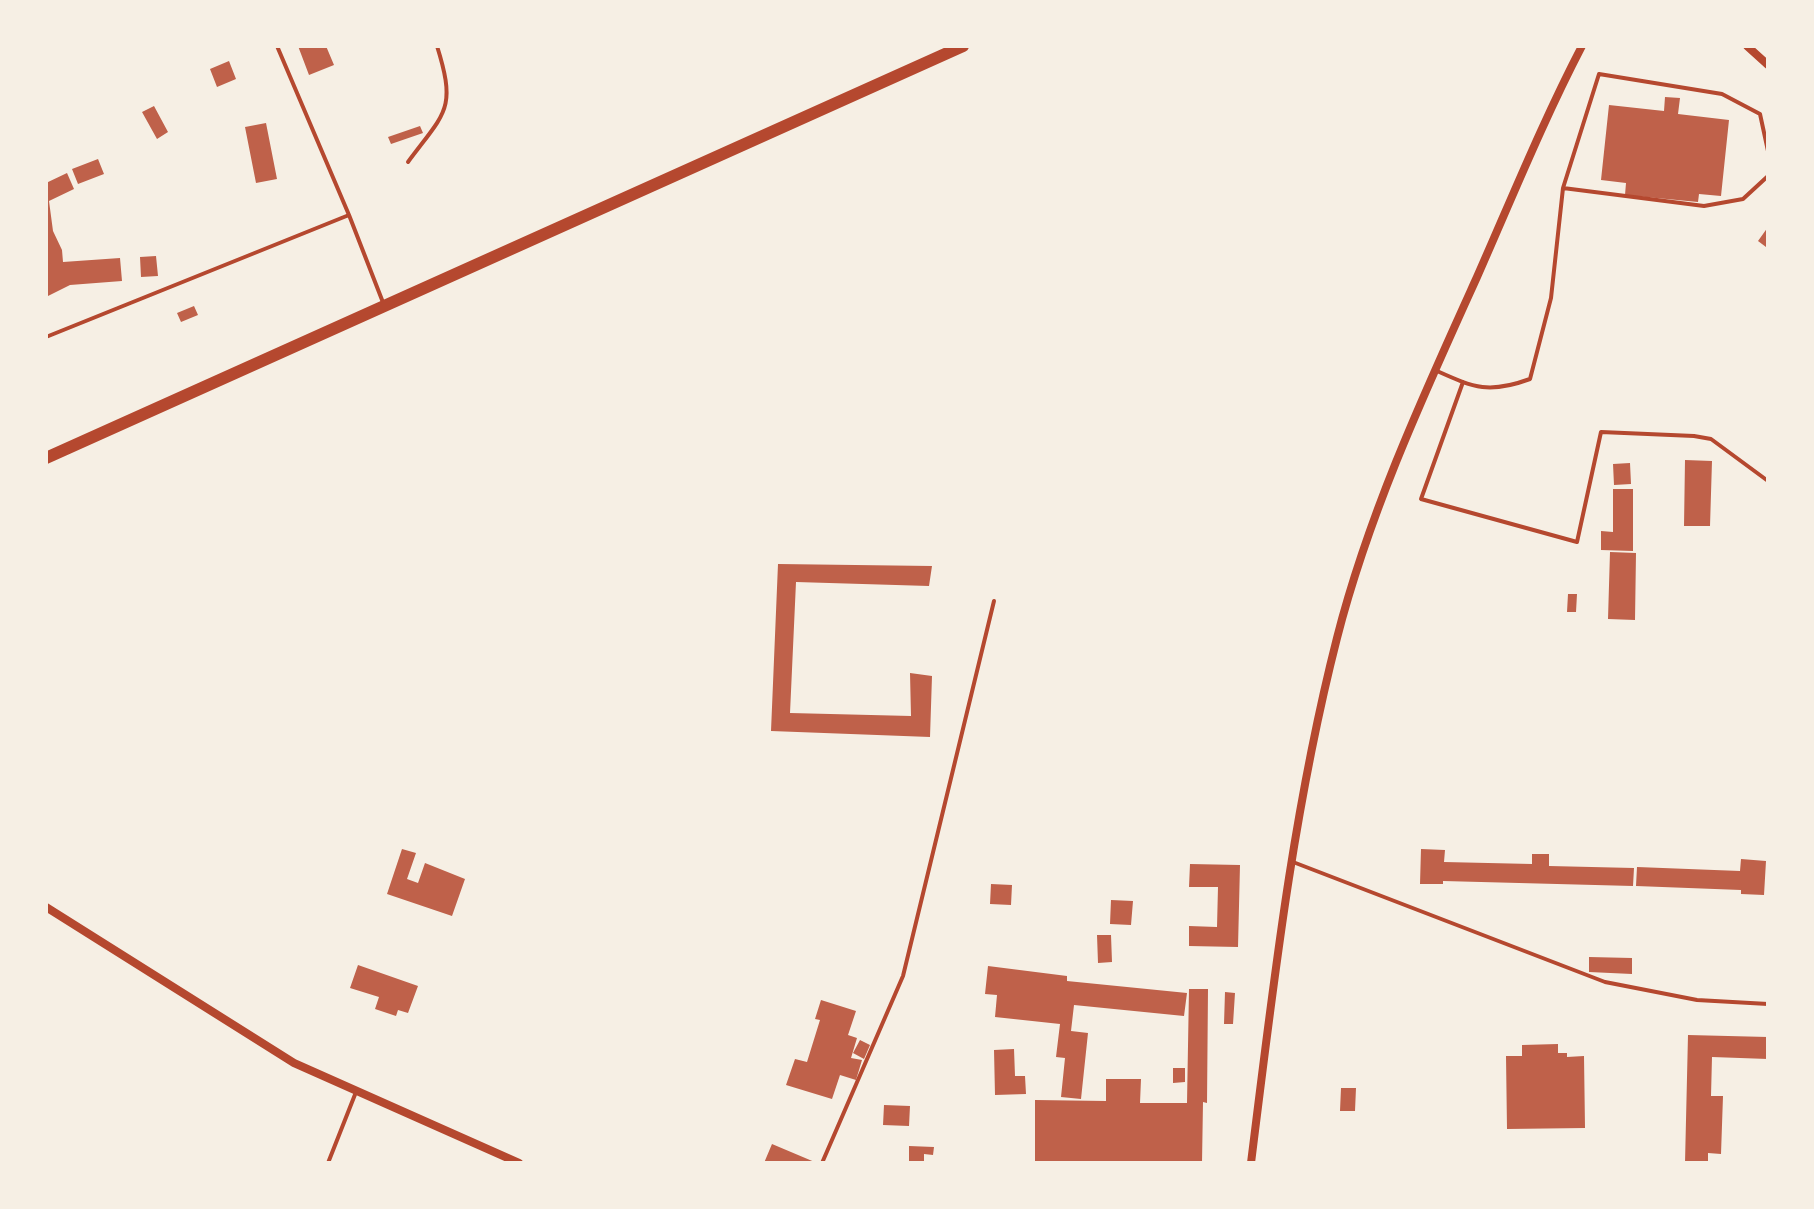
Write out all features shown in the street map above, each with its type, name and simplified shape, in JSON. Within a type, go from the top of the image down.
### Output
[{"type":"main road","points":[[46,458],[963,46]]},
{"type":"street","points":[[1251,1163],[1298,817],[1337,637],[1371,529],[1435,370],[1582,46]]},
{"type":"street","points":[[1747,46],[1768,65]]},
{"type":"street","points":[[46,907],[294,1063],[519,1163]]},
{"type":"lane","points":[[277,46],[349,215],[384,307]]},
{"type":"lane","points":[[408,162],[444,114],[448,80],[437,46]]},
{"type":"lane","points":[[1435,370],[1474,387],[1506,388],[1530,379],[1551,298],[1563,188],[1599,74],[1722,94],[1760,114],[1768,151]]},
{"type":"lane","points":[[1563,188],[1704,206],[1743,199],[1768,176]]},
{"type":"lane","points":[[46,337],[349,215]]},
{"type":"lane","points":[[1463,382],[1421,499],[1577,542],[1601,432],[1711,439],[1768,481]]},
{"type":"lane","points":[[822,1163],[903,976],[994,601]]},
{"type":"lane","points":[[1291,861],[1605,982],[1697,1000],[1768,1004]]},
{"type":"lane","points":[[328,1163],[356,1092]]},
{"type":"building","points":[[298,46],[326,46],[334,65],[309,75]]},
{"type":"building","points":[[229,61],[236,79],[217,87],[210,69]]},
{"type":"building","points":[[1665,97],[1680,98],[1678,114],[1729,120],[1721,196],[1699,194],[1698,202],[1625,195],[1626,183],[1601,180],[1609,105],[1664,111]]},
{"type":"building","points":[[154,106],[168,132],[157,139],[142,112]]},
{"type":"building","points":[[266,123],[277,179],[256,183],[245,127]]},
{"type":"building","points":[[420,126],[423,133],[391,144],[388,137]]},
{"type":"building","points":[[98,159],[104,174],[78,184],[72,169]]},
{"type":"building","points":[[67,173],[74,189],[49,201],[53,231],[62,250],[63,262],[120,258],[122,281],[70,285],[46,297],[46,183]]},
{"type":"building","points":[[1768,227],[1768,245],[1766,247],[1758,241]]},
{"type":"building","points":[[156,256],[158,276],[141,277],[140,257]]},
{"type":"building","points":[[194,306],[198,315],[181,322],[177,313]]},
{"type":"building","points":[[1685,460],[1712,461],[1710,526],[1684,526]]},
{"type":"building","points":[[1630,463],[1631,484],[1614,485],[1613,464]]},
{"type":"building","points":[[1613,489],[1633,489],[1633,551],[1601,550],[1601,531],[1613,532]]},
{"type":"building","points":[[1610,552],[1636,553],[1635,620],[1608,619]]},
{"type":"building","points":[[778,564],[932,566],[929,586],[796,582],[790,713],[911,716],[910,673],[932,676],[930,737],[771,731]]},
{"type":"building","points":[[1568,594],[1577,594],[1576,612],[1567,612]]},
{"type":"building","points":[[402,849],[416,853],[407,879],[418,883],[425,863],[465,879],[452,916],[387,894]]},
{"type":"building","points":[[1421,849],[1445,850],[1444,862],[1532,864],[1532,854],[1549,854],[1549,866],[1634,868],[1633,886],[1443,881],[1443,884],[1420,884]]},
{"type":"building","points":[[1741,859],[1766,861],[1764,895],[1741,894],[1741,890],[1636,886],[1637,867],[1740,871]]},
{"type":"building","points":[[1190,864],[1240,865],[1238,947],[1189,946],[1189,926],[1217,927],[1218,887],[1189,887]]},
{"type":"building","points":[[991,884],[1012,885],[1011,905],[990,904]]},
{"type":"building","points":[[1111,900],[1133,901],[1131,925],[1110,924]]},
{"type":"building","points":[[1097,935],[1111,935],[1112,962],[1098,963]]},
{"type":"building","points":[[1589,957],[1632,958],[1632,974],[1589,972]]},
{"type":"building","points":[[358,965],[418,986],[408,1013],[398,1010],[396,1016],[375,1009],[379,997],[350,988]]},
{"type":"building","points":[[988,966],[1067,976],[1067,981],[1187,993],[1184,1016],[1074,1005],[1071,1031],[1088,1033],[1081,1099],[1061,1097],[1065,1058],[1056,1057],[1060,1024],[995,1017],[997,995],[985,994]]},
{"type":"building","points":[[1189,989],[1208,989],[1207,1103],[1203,1102],[1202,1163],[1035,1163],[1035,1100],[1106,1101],[1106,1079],[1141,1079],[1140,1103],[1187,1103]]},
{"type":"building","points":[[1225,992],[1235,993],[1233,1024],[1224,1024]]},
{"type":"building","points":[[821,1000],[856,1011],[848,1035],[857,1038],[851,1058],[862,1060],[856,1080],[840,1075],[832,1099],[786,1085],[795,1059],[807,1062],[820,1020],[815,1019]]},
{"type":"building","points":[[1688,1035],[1768,1037],[1768,1059],[1712,1057],[1711,1096],[1723,1096],[1721,1154],[1708,1153],[1708,1163],[1685,1163]]},
{"type":"building","points":[[860,1040],[870,1045],[864,1059],[853,1053]]},
{"type":"building","points":[[1558,1044],[1558,1053],[1567,1053],[1567,1057],[1584,1056],[1585,1128],[1507,1129],[1506,1056],[1522,1056],[1522,1045]]},
{"type":"building","points":[[1014,1049],[1015,1076],[1025,1076],[1026,1094],[995,1095],[994,1050]]},
{"type":"building","points":[[1173,1068],[1185,1068],[1185,1082],[1173,1083]]},
{"type":"building","points":[[1341,1088],[1356,1088],[1355,1111],[1340,1111]]},
{"type":"building","points":[[884,1105],[910,1106],[909,1126],[883,1125]]},
{"type":"building","points":[[772,1144],[817,1163],[764,1163]]},
{"type":"building","points":[[909,1146],[934,1147],[933,1155],[924,1154],[924,1163],[909,1163]]}]
